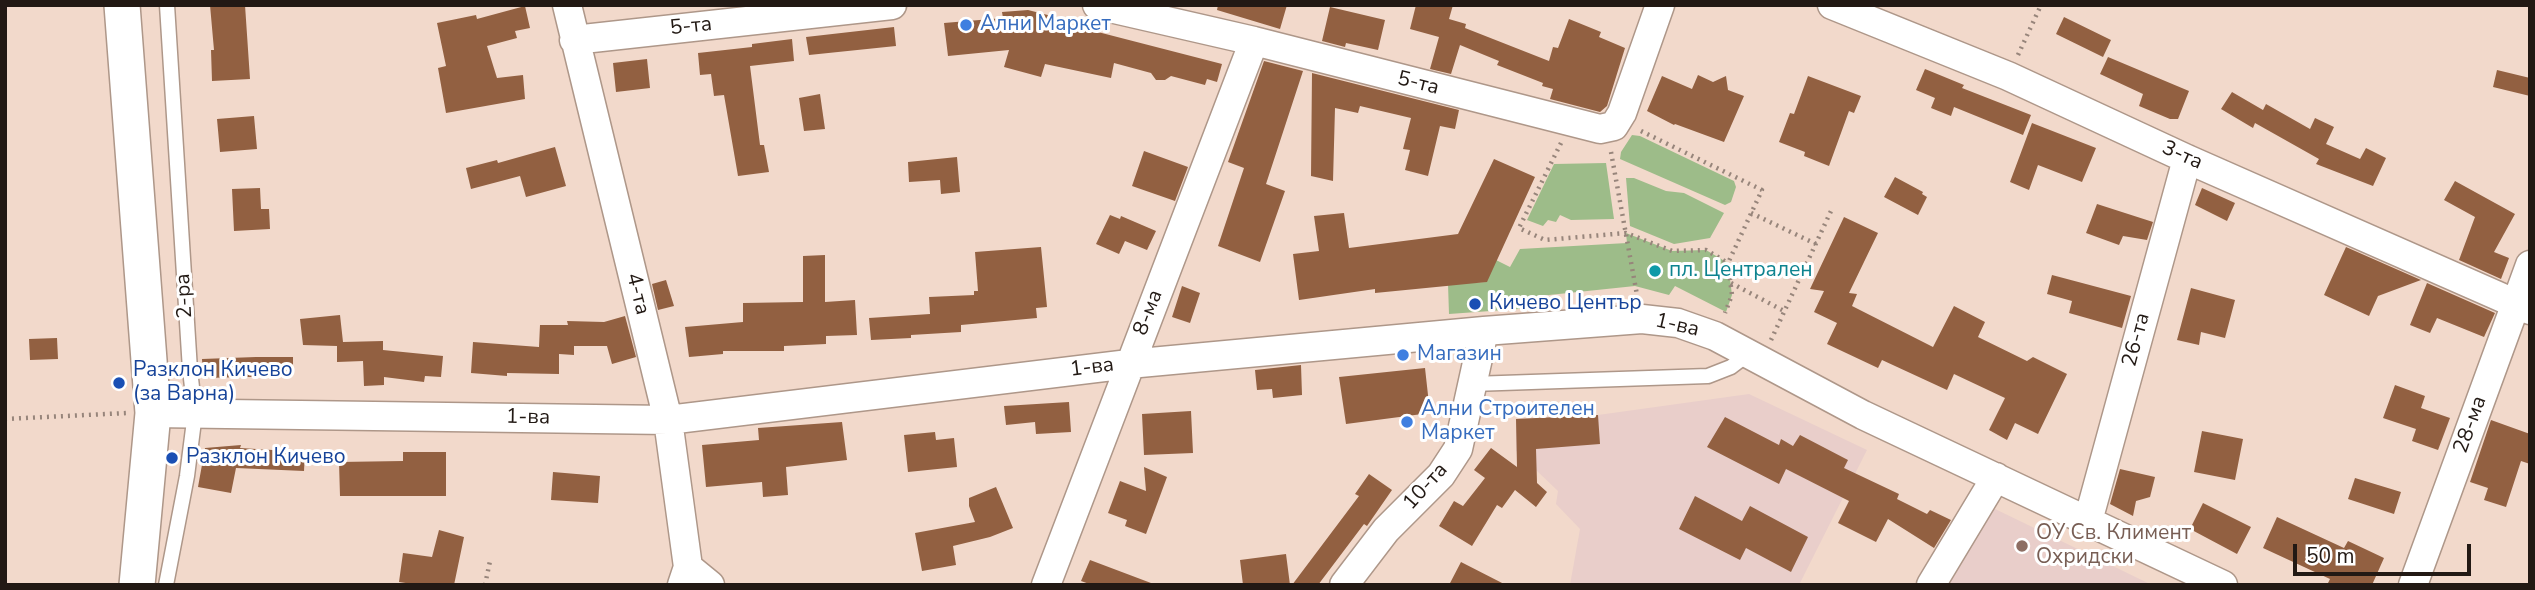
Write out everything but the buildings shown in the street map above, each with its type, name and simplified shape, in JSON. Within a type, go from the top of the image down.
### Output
[{"type":"street","points":[[122,5],[153,412],[136,585]]},
{"type":"street","name":"4-та","points":[[567,5],[668,420],[693,579]]},
{"type":"street","name":"5-та","points":[[574,40],[892,5]]},
{"type":"street","name":"5-та","points":[[1097,5],[1254,41],[1571,123],[1600,129],[1612,123]]},
{"type":"street","points":[[1612,123],[1622,113],[1660,5]]},
{"type":"street","name":"3-та","points":[[1832,5],[2008,76],[2187,159],[2523,307]]},
{"type":"street","name":"8-ма","points":[[1046,585],[1254,41]]},
{"type":"street","name":"26-та","points":[[2088,521],[2187,159]]},
{"type":"street","name":"28-ма","points":[[2413,585],[2523,307],[2530,265]]},
{"type":"street","name":"1-ва","points":[[153,412],[668,420],[1129,364],[1642,319],[1678,323],[1715,336],[1863,415],[2223,585]]},
{"type":"street","name":"10-та","points":[[1344,585],[1386,530],[1441,475],[1458,449],[1485,331]]},
{"type":"street","points":[[1931,585],[1996,477]]},
{"type":"lane","name":"2-ра","points":[[166,585],[187,476],[195,413],[167,5]]},
{"type":"lane","points":[[1472,384],[1708,376],[1755,357]]},
{"type":"path","points":[[2008,76],[2041,5]]},
{"type":"path","points":[[1571,123],[1519,228],[1545,240],[1626,233],[1672,251],[1706,250],[1728,263]]},
{"type":"path","points":[[1612,123],[1762,190],[1728,263],[1732,295],[1715,336]]},
{"type":"path","points":[[1612,123],[1626,233],[1642,319]]},
{"type":"path","points":[[1755,357],[1784,311],[1831,211]]},
{"type":"path","points":[[1751,213],[1816,244]]},
{"type":"path","points":[[1731,283],[1784,311]]},
{"type":"path","points":[[5,419],[153,412]]},
{"type":"path","points":[[485,585],[490,561]]},
{"type":"shaded area","points":[[1749,394],[1867,450],[1799,585],[1570,585],[1580,529],[1556,504],[1558,491],[1516,451],[1516,419],[1598,415]]},
{"type":"shaded area","name":"ОУ Св. Климент Охридски","points":[[1993,508],[2152,585],[1949,585]]},
{"type":"green space","points":[[1632,135],[1640,136],[1734,181],[1736,187],[1731,202],[1725,205],[1620,159],[1621,152]]},
{"type":"green space","points":[[1606,163],[1614,219],[1571,220],[1560,215],[1556,222],[1548,220],[1543,226],[1527,220],[1554,164]]},
{"type":"green space","points":[[1626,178],[1634,178],[1666,191],[1684,193],[1724,213],[1710,238],[1674,244],[1630,226]]},
{"type":"green space","points":[[1626,233],[1672,251],[1706,250],[1728,263],[1732,295],[1726,312],[1675,286],[1669,295],[1635,286],[1530,297],[1532,308],[1449,314],[1448,284],[1486,282],[1496,260],[1510,267],[1520,249],[1627,243]]},
{"type":"place","name":"Ални Маркет","points":[[966,25]]},
{"type":"place","name":"пл. Централен","points":[[1655,271]]},
{"type":"place","name":"Кичево Център","points":[[1475,304]]},
{"type":"place","name":"Магазин","points":[[1403,355]]},
{"type":"place","name":"Разклон Кичево (за Варна)","points":[[119,383]]},
{"type":"place","name":"Ални Строителен Маркет","points":[[1407,422]]},
{"type":"place","name":"Разклон Кичево","points":[[172,458]]},
{"type":"place","name":"ОУ Св. Климент Охридски","points":[[2022,546]]}]
